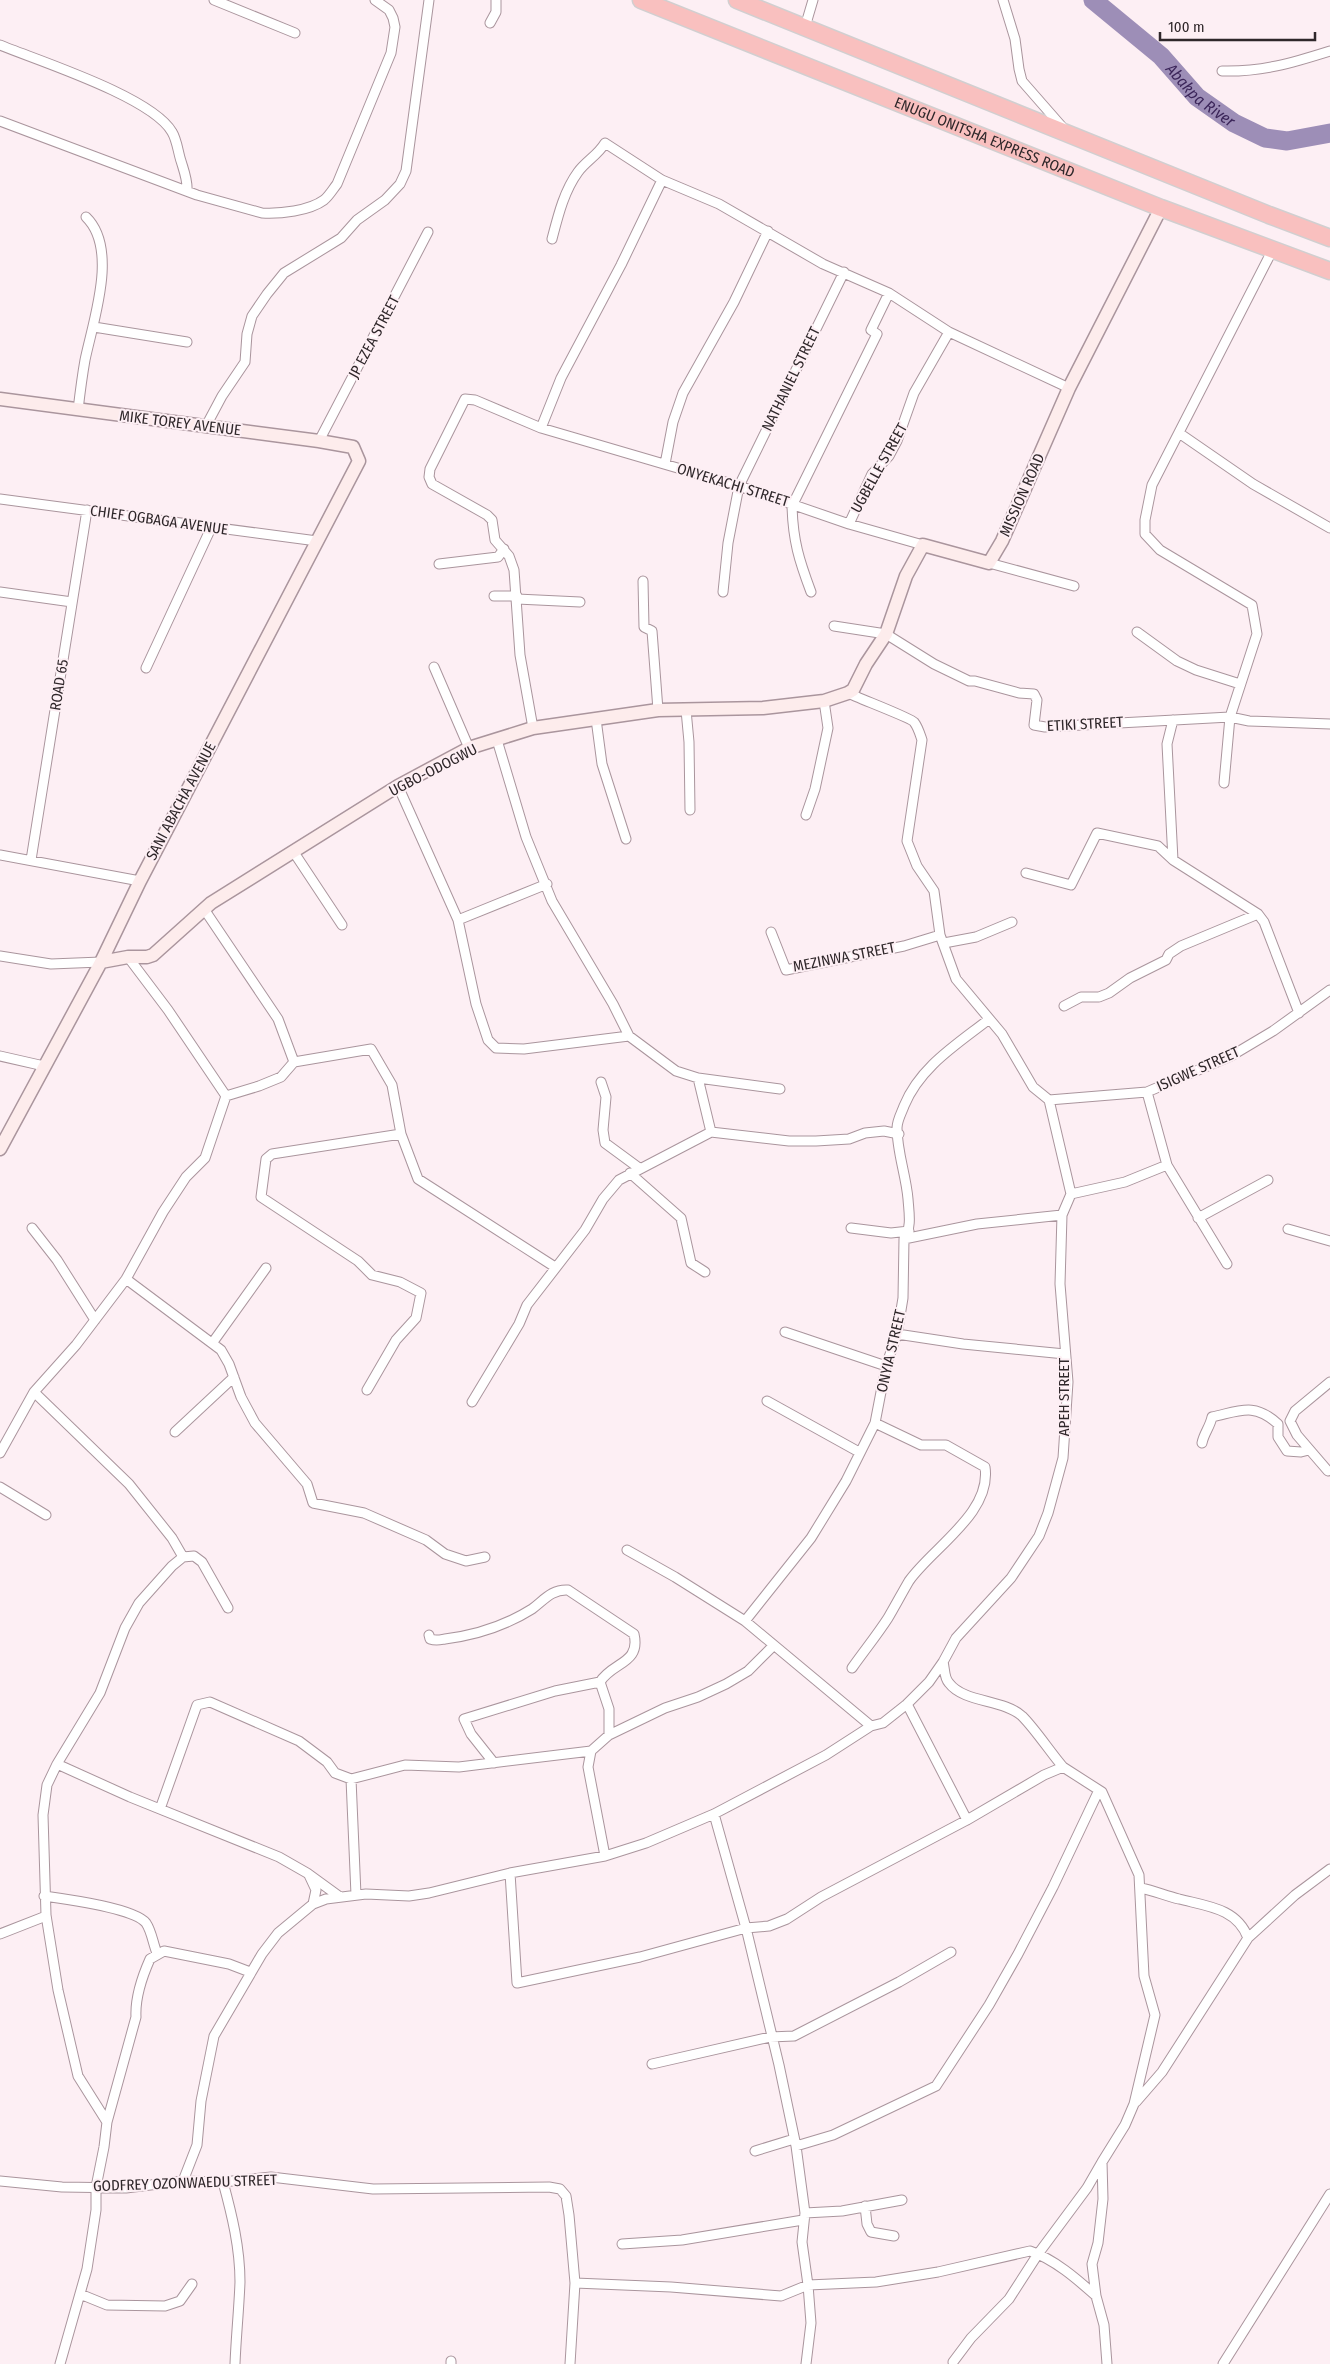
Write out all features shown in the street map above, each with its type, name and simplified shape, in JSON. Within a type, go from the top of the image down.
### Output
[{"type":"highway","name":"ENUGU ONITSHA EXPRESS ROAD","points":[[641,0],[1161,208],[1272,251],[1330,271]]},
{"type":"highway","points":[[737,0],[1330,238]]},
{"type":"street","points":[[214,0],[294,33]]},
{"type":"street","points":[[0,120],[187,191],[262,213],[272,214],[310,207],[325,200],[337,184],[351,155],[391,53],[396,27],[389,10],[375,0]]},
{"type":"street","points":[[206,426],[222,396],[245,362],[247,334],[252,316],[267,294],[284,273],[341,238],[357,220],[385,200],[400,184],[406,170],[429,0]]},
{"type":"street","points":[[490,23],[496,12],[496,0]]},
{"type":"street","points":[[805,27],[813,0]]},
{"type":"street","points":[[1003,0],[1015,39],[1018,69],[1022,81],[1068,133]]},
{"type":"street","points":[[0,45],[108,88],[136,101],[155,115],[172,132],[184,169],[187,191]]},
{"type":"street","points":[[1222,71],[1249,72],[1271,68],[1330,51]]},
{"type":"street","points":[[552,239],[562,203],[579,171],[600,153],[605,143],[662,180],[718,204],[823,264],[889,293],[949,332],[1069,388]]},
{"type":"street","points":[[541,428],[561,378],[620,266],[662,180]]},
{"type":"street","name":"MISSION ROAD","points":[[989,562],[1002,542],[1069,388],[1161,208]]},
{"type":"street","points":[[78,410],[85,361],[94,327],[102,273],[100,239],[96,226],[86,217]]},
{"type":"street","points":[[665,464],[673,422],[683,393],[734,302],[768,231]]},
{"type":"street","name":"JP EZEA STREET","points":[[319,441],[428,232]]},
{"type":"street","points":[[1224,783],[1230,717],[1257,634],[1252,606],[1160,550],[1145,534],[1145,520],[1152,485],[1272,251]]},
{"type":"street","name":"NATHANIEL STREET","points":[[723,592],[729,535],[739,486],[844,272]]},
{"type":"street","points":[[810,592],[796,554],[793,536],[793,503],[876,334],[871,330],[889,293]]},
{"type":"street","points":[[94,327],[187,342]]},
{"type":"street","name":"UGBELLE STREET","points":[[849,524],[872,474],[889,456],[897,441],[914,393],[949,332]]},
{"type":"street","name":"MIKE TOREY AVENUE","points":[[0,399],[319,441],[353,447],[357,453]]},
{"type":"street","name":"ONYEKACHI STREET","points":[[504,549],[495,540],[492,520],[487,515],[432,484],[429,477],[430,469],[465,399],[474,400],[541,428],[739,486],[793,503],[849,524],[923,545]]},
{"type":"street","points":[[1179,433],[1253,484],[1330,528]]},
{"type":"street","name":"SANI ABACHA AVENUE","points":[[0,1149],[101,962],[140,880],[317,541],[358,461],[357,453]]},
{"type":"street","name":"CHIEF OGBAGA AVENUE","points":[[0,499],[317,541]]},
{"type":"street","name":"ROAD 65","points":[[31,860],[87,510]]},
{"type":"street","points":[[146,668],[210,528]]},
{"type":"street","points":[[845,695],[853,690],[866,664],[886,634],[906,576],[923,545],[1074,586]]},
{"type":"street","points":[[439,564],[498,558],[504,549]]},
{"type":"street","points":[[504,549],[514,570],[520,655],[533,728]]},
{"type":"street","points":[[643,581],[644,628],[652,631],[658,710]]},
{"type":"street","points":[[0,592],[72,602]]},
{"type":"street","points":[[494,596],[580,602]]},
{"type":"street","points":[[834,626],[886,634]]},
{"type":"street","points":[[1137,632],[1177,661],[1196,670],[1240,684]]},
{"type":"street","name":"ETIKI STREET","points":[[886,634],[934,664],[970,681],[1019,693],[1034,694],[1037,700],[1034,725],[1045,727],[1230,717],[1249,721],[1330,724]]},
{"type":"street","points":[[434,667],[469,748]]},
{"type":"street","points":[[845,695],[909,718],[918,729],[922,740],[908,841],[918,866],[934,892],[942,939],[956,979],[988,1020],[1002,1034],[1033,1088],[1049,1100],[1071,1194],[1125,1182],[1167,1165]]},
{"type":"street","name":"UGBO-ODOGWU","points":[[101,962],[128,956],[147,957],[154,954],[204,909],[398,786],[469,748],[533,728],[658,710],[762,708],[824,701],[845,695]]},
{"type":"street","points":[[806,815],[815,789],[828,728],[824,701]]},
{"type":"street","points":[[686,710],[689,742],[690,810]]},
{"type":"street","points":[[596,720],[602,764],[626,839]]},
{"type":"street","points":[[1173,720],[1167,744],[1173,860]]},
{"type":"street","points":[[497,740],[526,837],[552,901],[613,1004],[629,1036],[676,1071],[698,1078],[780,1089]]},
{"type":"street","points":[[398,786],[458,920],[476,1004],[488,1040],[496,1048],[524,1049],[629,1036]]},
{"type":"street","points":[[1026,874],[1071,886],[1096,833],[1158,846],[1173,860],[1258,914],[1264,922],[1298,1014]]},
{"type":"street","points":[[293,851],[342,925]]},
{"type":"street","points":[[0,855],[140,880]]},
{"type":"street","points":[[458,920],[546,884]]},
{"type":"street","points":[[204,909],[278,1019],[294,1062]]},
{"type":"street","points":[[1064,1006],[1081,997],[1099,997],[1109,993],[1130,978],[1166,960],[1169,954],[1181,946],[1258,914]]},
{"type":"street","points":[[942,939],[976,937],[1012,922]]},
{"type":"street","name":"MEZINWA STREET","points":[[770,932],[786,970],[942,939]]},
{"type":"street","points":[[0,956],[51,964],[101,962]]},
{"type":"street","points":[[128,956],[168,1010],[226,1096]]},
{"type":"street","name":"ISIGWE STREET","points":[[1049,1100],[1147,1092],[1231,1056],[1329,995]]},
{"type":"street","name":"ONYIA STREET","points":[[745,1621],[811,1538],[846,1482],[859,1452],[875,1423],[886,1366],[897,1334],[903,1298],[907,1235],[907,1188],[901,1171],[897,1128],[912,1090],[920,1078],[940,1056],[988,1020]]},
{"type":"street","points":[[226,1096],[281,1077],[294,1062],[371,1050],[392,1085],[401,1134],[418,1179],[555,1267]]},
{"type":"street","points":[[0,1056],[44,1066]]},
{"type":"street","points":[[698,1078],[711,1132]]},
{"type":"street","points":[[601,1082],[606,1097],[603,1130],[605,1143],[639,1168]]},
{"type":"street","points":[[1147,1092],[1167,1165],[1226,1264]]},
{"type":"street","points":[[0,1453],[34,1392],[58,1366],[126,1279],[163,1212],[186,1177],[205,1158],[226,1096]]},
{"type":"street","points":[[472,1402],[519,1324],[527,1305],[586,1230],[610,1189],[618,1180],[711,1132],[816,1141],[849,1139],[865,1133],[884,1131],[899,1134]]},
{"type":"street","points":[[367,1390],[396,1340],[416,1318],[421,1293],[400,1282],[372,1275],[358,1261],[261,1197],[266,1159],[272,1154],[338,1142],[401,1134]]},
{"type":"street","points":[[630,1173],[681,1218],[691,1263],[705,1272]]},
{"type":"street","points":[[1198,1218],[1268,1180]]},
{"type":"street","name":"APEH STREET","points":[[313,1904],[356,1895],[409,1896],[429,1894],[510,1873],[605,1856],[646,1843],[714,1814],[826,1755],[871,1726],[883,1723],[920,1692],[943,1662],[956,1638],[1020,1566],[1039,1536],[1048,1513],[1063,1458],[1068,1382],[1060,1284],[1062,1215],[1071,1194]]},
{"type":"street","points":[[851,1228],[907,1235],[1062,1215]]},
{"type":"street","points":[[32,1228],[53,1254],[95,1320]]},
{"type":"street","points":[[1288,1230],[1330,1241]]},
{"type":"street","points":[[213,1342],[266,1268]]},
{"type":"street","points":[[126,1279],[213,1342],[221,1350],[241,1397],[255,1423],[307,1484],[313,1503],[364,1513],[426,1540],[445,1554],[459,1559],[466,1561],[484,1557]]},
{"type":"street","points":[[786,1332],[886,1366]]},
{"type":"street","points":[[897,1334],[963,1344],[1065,1354]]},
{"type":"street","points":[[175,1432],[234,1377]]},
{"type":"street","points":[[1328,1471],[1297,1436],[1290,1420],[1295,1411],[1330,1382]]},
{"type":"street","points":[[34,1392],[129,1484],[166,1530],[183,1557]]},
{"type":"street","points":[[767,1401],[859,1452]]},
{"type":"street","points":[[1202,1443],[1203,1435],[1210,1428],[1212,1417],[1244,1408],[1268,1415],[1278,1424],[1278,1437],[1287,1452],[1309,1450]]},
{"type":"street","points":[[852,1668],[887,1620],[910,1580],[964,1523],[974,1507],[986,1476],[985,1466],[958,1450],[946,1445],[921,1445],[875,1423]]},
{"type":"street","points":[[0,1487],[46,1515]]},
{"type":"street","points":[[627,1550],[675,1577],[745,1621],[871,1726]]},
{"type":"street","points":[[107,2122],[78,2076],[58,1990],[44,1896],[43,1814],[47,1785],[57,1764],[100,1693],[125,1628],[139,1603],[164,1573],[183,1557],[194,1556],[202,1562],[228,1608]]},
{"type":"street","points":[[429,1635],[430,1640],[435,1641],[487,1632],[531,1609],[556,1591],[568,1590],[634,1634],[636,1642],[631,1656],[604,1675],[600,1682],[609,1709],[609,1736]]},
{"type":"street","points":[[160,1809],[197,1705],[210,1702],[299,1741],[327,1762],[335,1774],[351,1779],[405,1765],[459,1767],[591,1751],[609,1736],[665,1708],[698,1697],[726,1684],[748,1671],[773,1646]]},
{"type":"street","points":[[943,1662],[946,1678],[950,1685],[960,1691],[995,1703],[1022,1716],[1063,1767],[1099,1790],[1110,1808],[1140,1875],[1144,1976],[1155,2016],[1134,2104],[1125,2125],[1087,2188],[1038,2254],[1009,2299],[971,2338],[953,2362]]},
{"type":"street","points":[[494,1763],[471,1734],[464,1719],[555,1691],[600,1682]]},
{"type":"street","points":[[907,1704],[967,1820]]},
{"type":"street","points":[[591,1751],[588,1767],[605,1856]]},
{"type":"street","points":[[57,1764],[160,1809],[279,1857],[307,1873],[340,1897]]},
{"type":"street","points":[[510,1873],[517,1983],[640,1957],[746,1928],[769,1926],[787,1919],[821,1897],[967,1820],[1018,1789],[1063,1767]]},
{"type":"street","points":[[351,1779],[356,1895]]},
{"type":"street","points":[[755,2151],[833,2136],[936,2086],[989,2005],[1018,1954],[1053,1887],[1099,1790]]},
{"type":"street","points":[[714,1814],[746,1928],[770,2036],[779,2065],[795,2142],[804,2216],[802,2242],[808,2285],[810,2332],[806,2364]]},
{"type":"street","points":[[1134,2104],[1162,2072],[1248,1938],[1296,1895],[1330,1869]]},
{"type":"street","points":[[183,2181],[196,2145],[201,2102],[214,2036],[250,1972],[278,1933],[313,1904],[316,1890],[307,1873]]},
{"type":"street","points":[[1141,1888],[1176,1899],[1216,1907],[1241,1926],[1248,1938]]},
{"type":"street","points":[[44,1896],[107,1907],[140,1918],[146,1923],[150,1931],[157,1953]]},
{"type":"street","points":[[0,1934],[46,1916]]},
{"type":"street","points":[[60,2364],[87,2269],[96,2210],[96,2187],[107,2122],[136,2017],[135,2007],[140,1986],[150,1959],[157,1953],[164,1951],[214,1960],[250,1972]]},
{"type":"street","points":[[652,2064],[770,2036],[794,2036],[951,1952]]},
{"type":"street","points":[[1142,2071],[1162,2072]]},
{"type":"street","points":[[1102,2162],[1103,2199],[1098,2243],[1092,2264],[1096,2296],[1104,2324],[1107,2364]]},
{"type":"street","name":"GODFREY OZONWAEDU STREET","points":[[0,2181],[62,2187],[126,2188],[183,2181],[223,2182],[271,2177],[373,2189],[549,2187],[560,2189],[566,2196],[574,2283]]},
{"type":"street","points":[[223,2182],[235,2229],[238,2252],[240,2283],[235,2364]]},
{"type":"street","points":[[1223,2364],[1330,2194]]},
{"type":"street","points":[[622,2244],[682,2240],[804,2216],[902,2200]]},
{"type":"street","points":[[865,2206],[867,2224],[871,2232],[894,2236]]},
{"type":"street","points":[[570,2364],[574,2283],[671,2287],[781,2296],[808,2285],[876,2282],[946,2271],[1030,2251],[1038,2254],[1078,2280],[1096,2296]]},
{"type":"street","points":[[80,2294],[107,2305],[165,2306],[180,2301],[192,2284]]},
{"type":"waterway","name":"Abakpa River","points":[[1093,0],[1161,56],[1197,97],[1234,123],[1265,138],[1287,141],[1330,133]]}]
